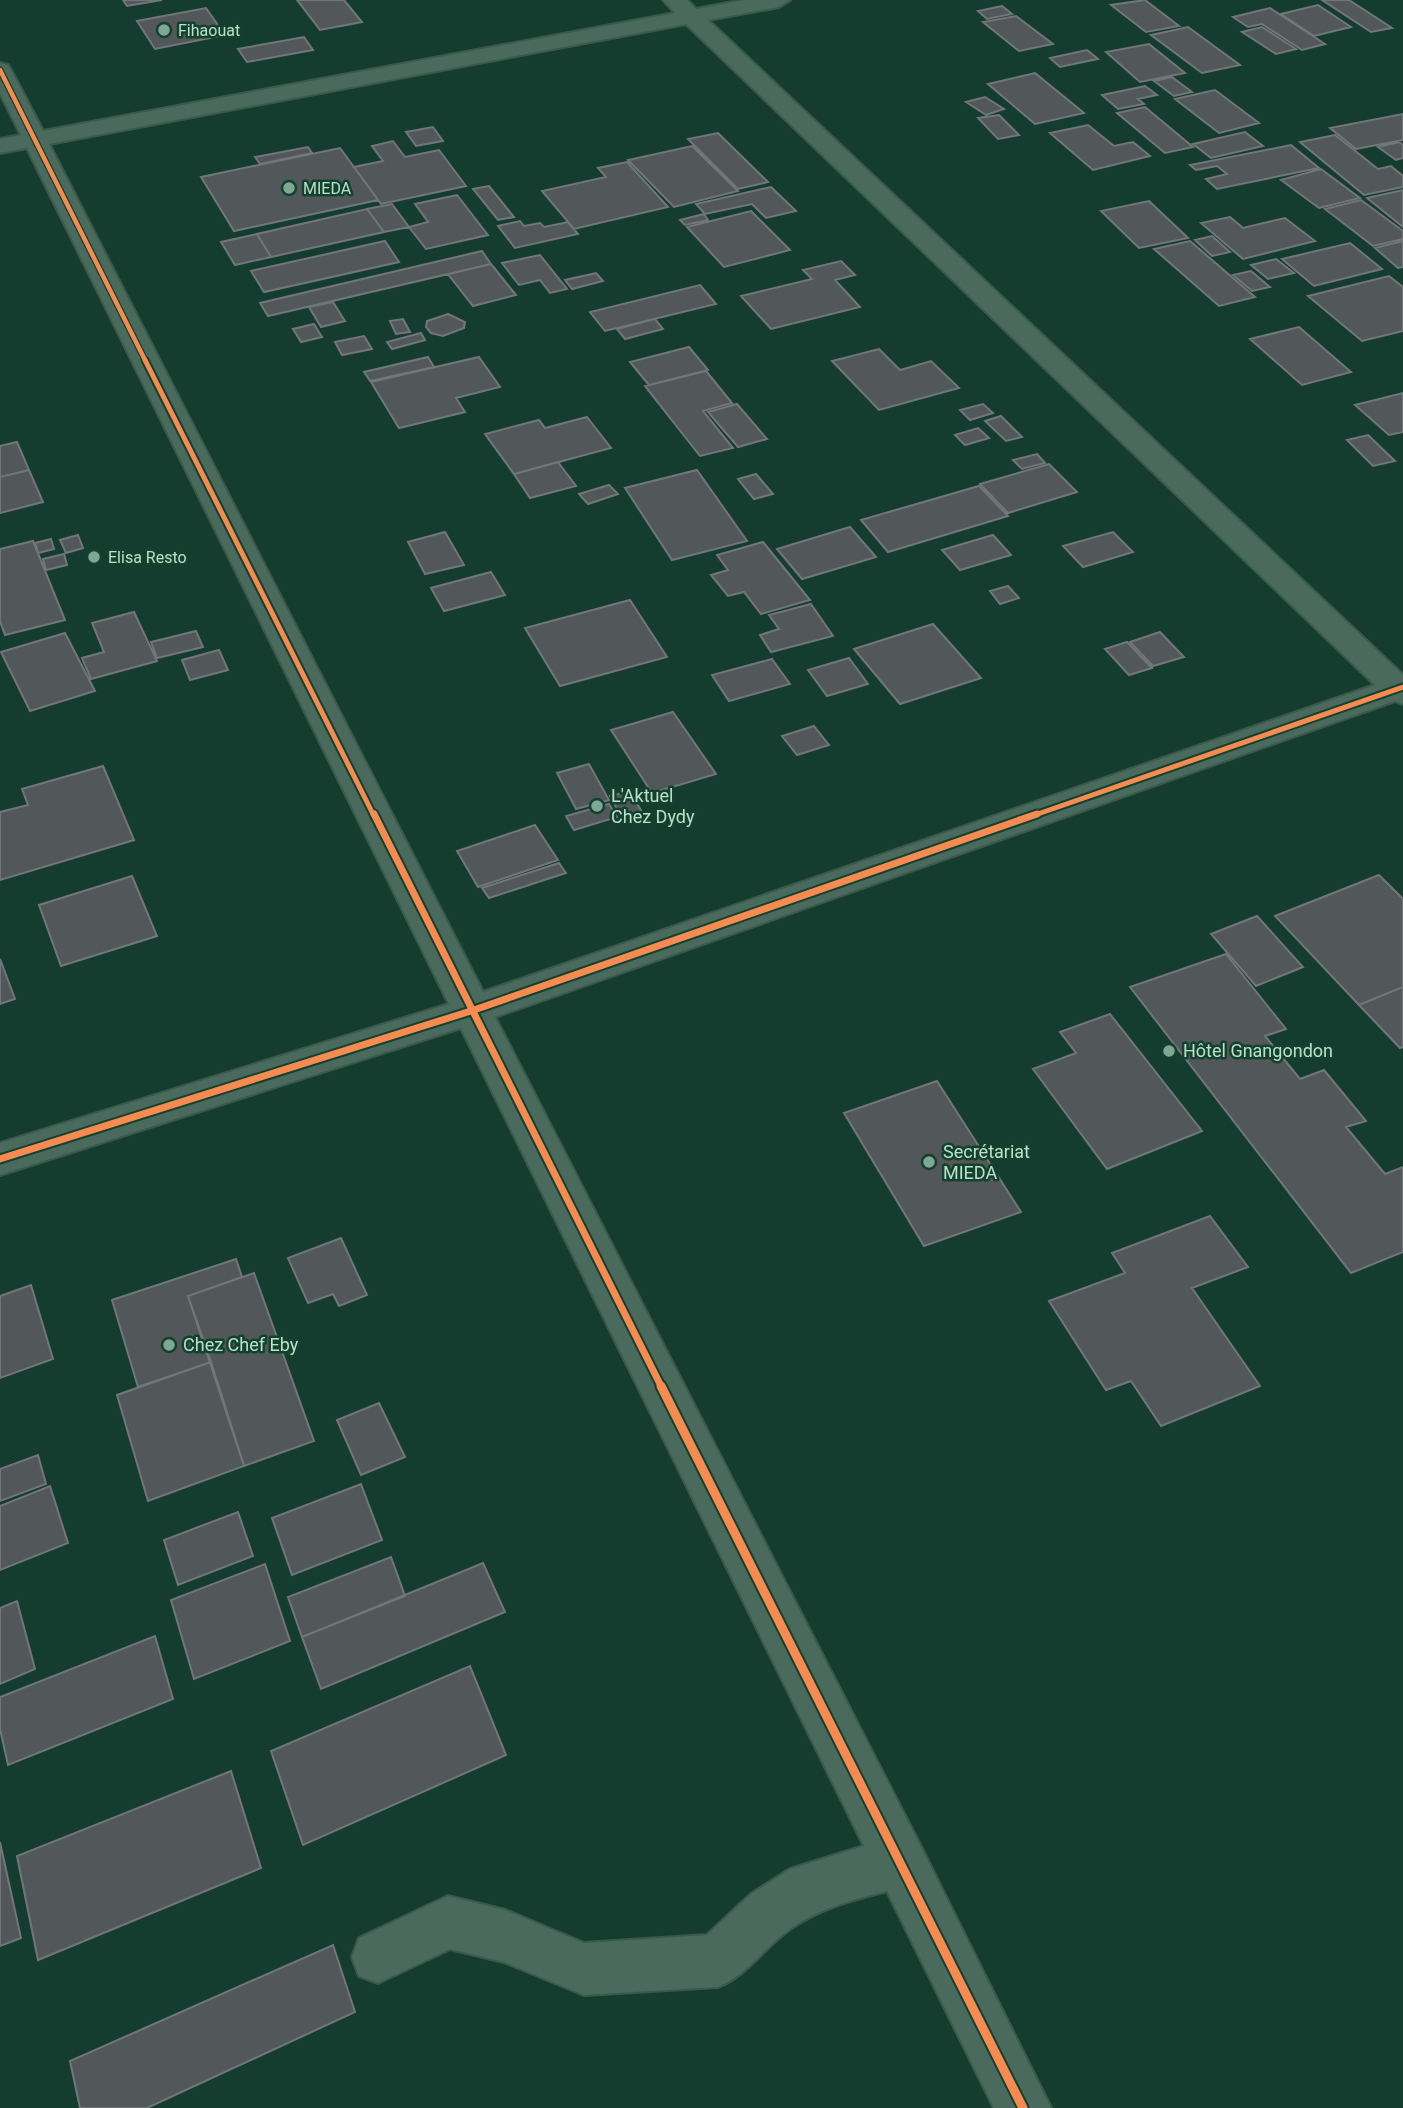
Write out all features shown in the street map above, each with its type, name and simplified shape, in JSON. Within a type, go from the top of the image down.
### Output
[{"type":"street","points":[[18,142],[682,9],[779,0]]},
{"type":"street","points":[[0,1159],[474,1010],[1401,689],[682,9]]},
{"type":"street","points":[[0,70],[18,142],[474,1010],[1023,2108]]},
{"type":"street","points":[[378,1957],[448,1922],[505,1936],[584,1969],[718,1961],[769,1912],[808,1887],[901,1861]]},
{"type":"building","points":[[123,0],[162,0],[127,6]]},
{"type":"building","points":[[297,0],[344,0],[362,22],[320,30]]},
{"type":"building","points":[[1145,0],[1179,26],[1146,32],[1111,5]]},
{"type":"building","points":[[1322,0],[1349,0],[1392,28],[1371,32]]},
{"type":"building","points":[[1318,5],[1351,27],[1314,36],[1281,14]]},
{"type":"building","points":[[1002,6],[1012,14],[987,19],[978,11]]},
{"type":"building","points":[[206,8],[225,35],[155,49],[137,21]]},
{"type":"building","points":[[1270,8],[1325,44],[1302,50],[1262,24],[1248,27],[1233,17]]},
{"type":"building","points":[[1016,16],[1053,44],[1019,51],[983,22]]},
{"type":"building","points":[[1188,27],[1240,65],[1202,73],[1151,35]]},
{"type":"building","points":[[1262,27],[1296,49],[1276,54],[1242,32]]},
{"type":"building","points":[[304,37],[313,50],[247,62],[238,49]]},
{"type":"building","points":[[1149,44],[1185,73],[1140,82],[1106,52]]},
{"type":"building","points":[[1087,50],[1098,59],[1060,67],[1050,58]]},
{"type":"building","points":[[1035,73],[1084,113],[1035,124],[988,84]]},
{"type":"building","points":[[1172,77],[1192,92],[1174,96],[1154,81]]},
{"type":"building","points":[[1145,86],[1157,95],[1138,99],[1144,104],[1118,109],[1102,95]]},
{"type":"building","points":[[1215,90],[1259,123],[1219,133],[1175,99]]},
{"type":"building","points":[[985,97],[1004,109],[986,115],[966,102]]},
{"type":"building","points":[[1145,107],[1193,147],[1165,153],[1117,113]]},
{"type":"building","points":[[1403,114],[1403,140],[1356,149],[1330,128]]},
{"type":"building","points":[[999,115],[1019,135],[998,139],[978,118]]},
{"type":"building","points":[[1088,125],[1114,146],[1133,142],[1150,156],[1093,170],[1050,133]]},
{"type":"building","points":[[433,127],[443,141],[416,146],[406,132]]},
{"type":"building","points":[[1245,132],[1263,146],[1211,158],[1193,144]]},
{"type":"building","points":[[718,133],[768,182],[738,189],[688,139]]},
{"type":"building","points":[[1335,135],[1378,169],[1391,166],[1403,176],[1403,187],[1364,195],[1300,142]]},
{"type":"building","points":[[393,141],[405,157],[439,150],[466,186],[381,204],[354,167],[383,161],[372,146]]},
{"type":"building","points":[[1399,142],[1403,145],[1403,158],[1396,160],[1378,147]]},
{"type":"building","points":[[1291,145],[1319,168],[1217,189],[1206,179],[1227,174],[1217,166],[1196,170],[1190,165]]},
{"type":"building","points":[[692,146],[738,191],[674,207],[628,160]]},
{"type":"building","points":[[308,147],[312,153],[260,164],[255,157]]},
{"type":"building","name":"MIEDA","points":[[340,148],[378,200],[234,231],[201,177]]},
{"type":"building","points":[[627,162],[668,207],[574,229],[542,191],[606,177],[598,168]]},
{"type":"building","points":[[1321,169],[1360,198],[1319,208],[1281,180]]},
{"type":"building","points":[[489,186],[514,217],[498,220],[473,189]]},
{"type":"building","points":[[771,187],[796,211],[766,218],[752,204],[705,214],[696,204]]},
{"type":"building","points":[[1403,190],[1403,227],[1367,198]]},
{"type":"building","points":[[457,195],[488,235],[426,249],[409,227],[428,222],[415,204]]},
{"type":"building","points":[[1361,200],[1403,231],[1403,239],[1373,246],[1325,209]]},
{"type":"building","points":[[1149,201],[1188,238],[1139,248],[1101,211]]},
{"type":"building","points":[[392,204],[409,227],[384,232],[367,209]]},
{"type":"building","points":[[367,209],[384,232],[271,257],[257,234]]},
{"type":"building","points":[[751,211],[790,250],[724,267],[687,227]]},
{"type":"building","points":[[704,214],[708,220],[685,225],[680,220]]},
{"type":"building","points":[[1230,217],[1243,228],[1285,218],[1315,241],[1243,259],[1201,223]]},
{"type":"building","points":[[520,221],[524,226],[540,223],[544,227],[568,222],[578,234],[515,248],[498,226]]},
{"type":"building","points":[[257,234],[271,257],[235,265],[221,242]]},
{"type":"building","points":[[1212,236],[1230,252],[1212,256],[1195,240]]},
{"type":"building","points":[[385,241],[399,262],[264,292],[251,271]]},
{"type":"building","points":[[1190,241],[1255,297],[1219,306],[1154,249]]},
{"type":"building","points":[[1403,241],[1403,267],[1398,268],[1375,248]]},
{"type":"building","points":[[1350,243],[1382,269],[1314,286],[1282,259]]},
{"type":"building","points":[[482,251],[491,264],[268,316],[260,303]]},
{"type":"building","points":[[540,255],[567,289],[550,293],[540,280],[519,285],[502,263]]},
{"type":"building","points":[[1276,259],[1294,273],[1268,279],[1251,265]]},
{"type":"building","points":[[841,261],[855,275],[835,280],[860,307],[771,329],[741,296],[812,279],[803,270]]},
{"type":"building","points":[[491,264],[516,295],[473,306],[448,274]]},
{"type":"building","points":[[1251,271],[1270,287],[1252,291],[1233,275]]},
{"type":"building","points":[[596,273],[603,281],[572,289],[565,280]]},
{"type":"building","points":[[1389,276],[1403,287],[1403,331],[1362,341],[1308,296]]},
{"type":"building","points":[[700,285],[716,304],[605,331],[590,312]]},
{"type":"building","points":[[333,302],[345,321],[321,327],[309,307]]},
{"type":"building","points":[[448,314],[465,322],[464,328],[443,336],[431,333],[426,327],[427,321]]},
{"type":"building","points":[[403,319],[410,332],[396,334],[390,321]]},
{"type":"building","points":[[655,319],[663,329],[625,339],[617,329]]},
{"type":"building","points":[[314,324],[322,337],[301,342],[293,329]]},
{"type":"building","points":[[1299,327],[1351,372],[1302,385],[1250,339]]},
{"type":"building","points":[[421,333],[425,340],[392,349],[387,342]]},
{"type":"building","points":[[364,336],[372,349],[342,355],[335,342]]},
{"type":"building","points":[[689,347],[708,370],[649,385],[630,362]]},
{"type":"building","points":[[879,349],[900,370],[931,361],[959,388],[879,410],[832,361]]},
{"type":"building","points":[[428,357],[434,367],[370,381],[364,372]]},
{"type":"building","points":[[479,357],[500,387],[456,398],[465,412],[399,428],[371,382]]},
{"type":"building","points":[[706,371],[732,403],[703,411],[733,448],[700,456],[645,386]]},
{"type":"building","points":[[1403,393],[1403,432],[1389,435],[1355,405]]},
{"type":"building","points":[[737,404],[767,439],[738,447],[708,412]]},
{"type":"building","points":[[983,404],[993,413],[970,420],[960,410]]},
{"type":"building","points":[[1001,416],[1022,437],[1006,441],[985,421]]},
{"type":"building","points":[[587,417],[611,448],[514,474],[485,434],[539,420],[545,428]]},
{"type":"building","points":[[978,428],[989,438],[965,445],[955,435]]},
{"type":"building","points":[[1368,435],[1395,461],[1373,466],[1347,440]]},
{"type":"building","points":[[17,442],[29,470],[0,477],[0,446]]},
{"type":"building","points":[[1037,454],[1045,463],[1022,469],[1013,460]]},
{"type":"building","points":[[558,462],[576,486],[530,498],[514,474]]},
{"type":"building","points":[[1049,464],[1077,492],[1008,513],[980,484]]},
{"type":"building","points":[[29,470],[43,502],[0,513],[0,477]]},
{"type":"building","points":[[697,470],[747,541],[672,560],[625,488]]},
{"type":"building","points":[[756,474],[773,494],[754,499],[738,479]]},
{"type":"building","points":[[609,485],[618,494],[588,504],[579,494]]},
{"type":"building","points":[[979,486],[1008,516],[888,552],[861,520]]},
{"type":"building","points":[[850,527],[876,557],[802,579],[777,549]]},
{"type":"building","points":[[445,532],[464,565],[425,574],[408,542]]},
{"type":"building","points":[[1113,532],[1133,552],[1083,567],[1063,546]]},
{"type":"building","points":[[78,535],[83,548],[66,553],[60,540]]},
{"type":"building","points":[[993,535],[1011,555],[960,570],[942,550]]},
{"type":"building","points":[[51,539],[54,549],[38,553],[35,543]]},
{"type":"building","points":[[33,541],[65,620],[5,635],[0,621],[0,549]]},
{"type":"building","points":[[763,542],[810,600],[761,614],[744,592],[728,596],[711,575],[728,570],[717,555]]},
{"type":"building","points":[[64,554],[67,565],[46,570],[43,559]]},
{"type":"building","points":[[491,572],[505,595],[444,611],[431,588]]},
{"type":"building","points":[[1008,586],[1019,598],[1000,604],[990,591]]},
{"type":"building","points":[[630,600],[667,657],[560,686],[525,628]]},
{"type":"building","points":[[811,604],[833,636],[771,652],[760,635],[779,629],[769,615]]},
{"type":"building","points":[[134,612],[157,661],[91,679],[82,658],[104,652],[92,623]]},
{"type":"building","points":[[933,624],[981,678],[900,704],[854,649]]},
{"type":"building","points":[[196,631],[203,647],[157,658],[151,642]]},
{"type":"building","points":[[1160,632],[1184,657],[1153,666],[1130,642]]},
{"type":"building","points":[[65,633],[95,691],[30,711],[1,652]]},
{"type":"building","points":[[1127,642],[1152,668],[1129,675],[1105,649]]},
{"type":"building","points":[[219,650],[228,670],[190,680],[182,660]]},
{"type":"building","points":[[849,658],[868,684],[827,696],[808,670]]},
{"type":"building","points":[[772,659],[790,684],[729,701],[712,675]]},
{"type":"building","points":[[673,712],[716,774],[652,793],[611,730]]},
{"type":"building","points":[[814,726],[829,745],[797,755],[782,736]]},
{"type":"building","points":[[589,764],[609,800],[576,809],[557,773]]},
{"type":"building","points":[[103,766],[134,840],[0,880],[0,812],[28,805],[22,789]]},
{"type":"building","points":[[630,791],[643,814],[623,820],[610,796]]},
{"type":"building","points":[[609,804],[617,817],[574,830],[566,816]]},
{"type":"building","points":[[535,825],[558,860],[478,887],[457,851]]},
{"type":"building","points":[[559,863],[566,873],[489,898],[482,888]]},
{"type":"building","points":[[1379,875],[1403,899],[1403,987],[1359,1005],[1275,916]]},
{"type":"building","points":[[132,876],[157,936],[61,966],[39,905]]},
{"type":"building","points":[[1257,916],[1303,967],[1256,986],[1211,934]]},
{"type":"building","points":[[1226,954],[1286,1029],[1265,1036],[1300,1079],[1324,1070],[1366,1121],[1346,1127],[1385,1174],[1403,1167],[1403,1252],[1351,1273],[1130,987]]},
{"type":"building","points":[[0,959],[15,999],[0,1004]]},
{"type":"building","points":[[1403,987],[1403,1047],[1400,1048],[1359,1005]]},
{"type":"building","points":[[1110,1014],[1202,1131],[1107,1169],[1033,1069],[1076,1053],[1060,1032]]},
{"type":"building","points":[[937,1081],[1021,1212],[924,1246],[844,1113]]},
{"type":"building","points":[[1210,1216],[1248,1267],[1192,1288],[1260,1386],[1161,1426],[1131,1381],[1106,1390],[1049,1301],[1125,1273],[1112,1253]]},
{"type":"building","points":[[341,1238],[367,1295],[339,1306],[333,1294],[308,1303],[288,1258]]},
{"type":"building","points":[[236,1259],[242,1277],[188,1296],[211,1362],[138,1387],[112,1300]]},
{"type":"building","points":[[254,1273],[314,1441],[244,1466],[188,1296]]},
{"type":"building","points":[[31,1285],[53,1359],[0,1378],[0,1296]]},
{"type":"building","points":[[211,1362],[244,1466],[148,1501],[117,1395]]},
{"type":"building","points":[[379,1403],[405,1457],[361,1475],[337,1420]]},
{"type":"building","points":[[38,1455],[46,1484],[0,1501],[0,1469]]},
{"type":"building","points":[[361,1484],[382,1540],[292,1575],[272,1518]]},
{"type":"building","points":[[50,1486],[68,1543],[0,1570],[0,1506]]},
{"type":"building","points":[[238,1512],[253,1556],[178,1585],[164,1540]]},
{"type":"building","points":[[391,1557],[405,1596],[302,1637],[288,1597]]},
{"type":"building","points":[[483,1563],[505,1612],[321,1689],[302,1637]]},
{"type":"building","points":[[265,1564],[290,1641],[194,1679],[171,1600]]},
{"type":"building","points":[[17,1601],[35,1669],[0,1684],[0,1608]]},
{"type":"building","points":[[155,1636],[173,1699],[8,1765],[0,1729],[0,1697]]},
{"type":"building","points":[[470,1666],[506,1755],[303,1845],[271,1751]]},
{"type":"building","points":[[231,1771],[261,1868],[38,1960],[17,1856]]},
{"type":"building","points":[[0,1842],[21,1938],[0,1946]]},
{"type":"building","points":[[333,1945],[355,2012],[147,2108],[80,2108],[70,2061]]},
{"type":"cycle path","points":[[0,70],[1023,2108]]},
{"type":"cycle path","points":[[0,1159],[474,1010],[1403,687]]},
{"type":"place","name":"Fihaouat","points":[[164,30]]},
{"type":"place","name":"MIEDA","points":[[289,188]]},
{"type":"place","name":"Elisa Resto","points":[[94,557]]},
{"type":"place","name":"L'Aktuel Chez Dydy","points":[[597,806]]},
{"type":"place","name":"Hôtel Gnangondon","points":[[1169,1051]]},
{"type":"place","name":"Secrétariat MIEDA","points":[[929,1162]]},
{"type":"place","name":"Chez Chef Eby","points":[[169,1345]]}]
